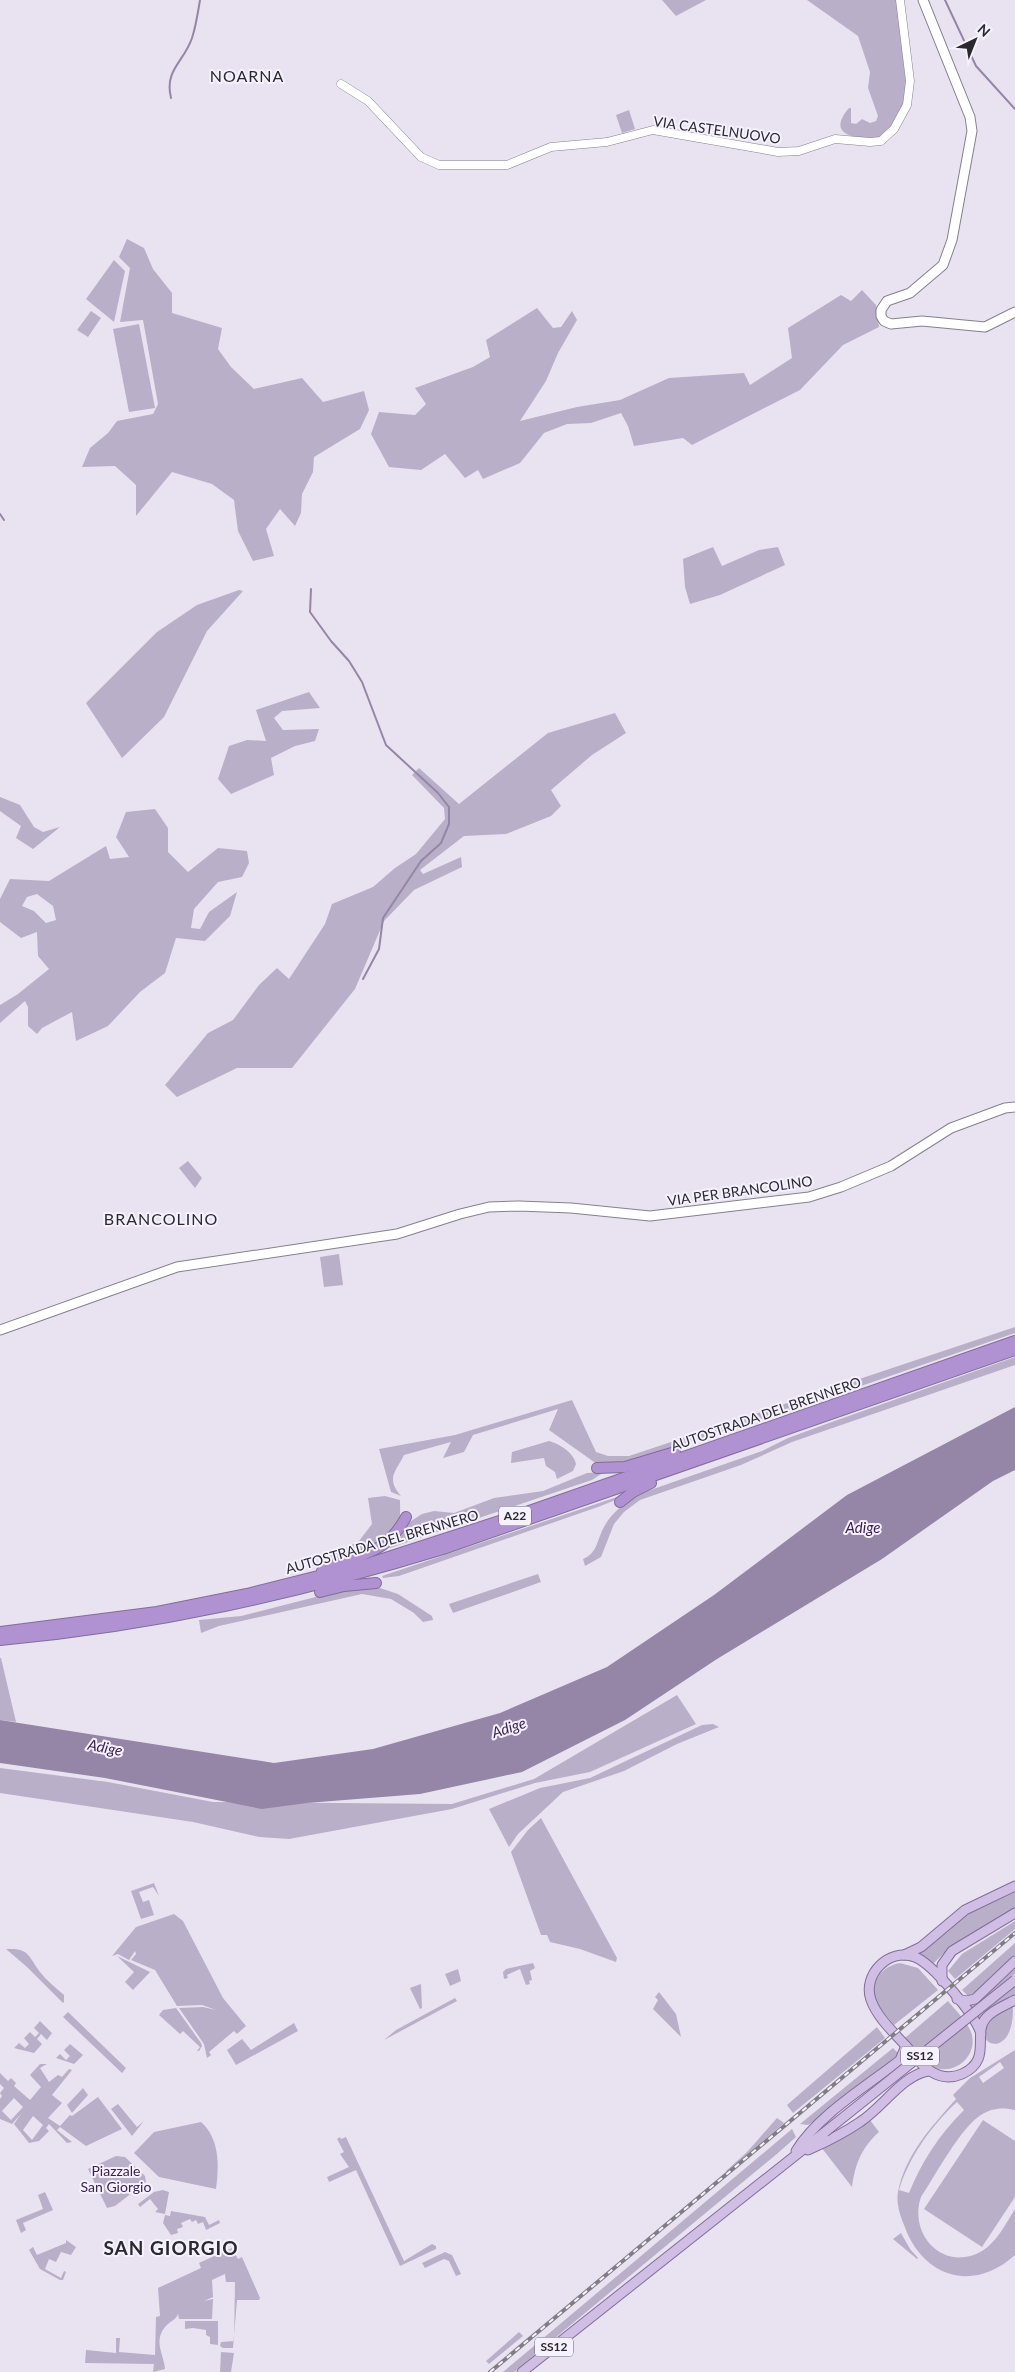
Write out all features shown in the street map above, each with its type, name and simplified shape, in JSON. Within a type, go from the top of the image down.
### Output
[{"type":"highway","name":"AUTOSTRADA DEL BRENNERO","points":[[0,1632],[157,1612],[309,1579],[457,1536],[1015,1342]]},
{"type":"highway","name":"AUTOSTRADA DEL BRENNERO","points":[[0,1640],[155,1620],[289,1593],[443,1549],[1015,1350]]},
{"type":"highway","points":[[598,1468],[625,1468],[678,1451],[718,1445]]},
{"type":"highway","points":[[620,1502],[639,1488],[686,1471],[710,1457]]},
{"type":"highway","points":[[309,1579],[323,1570],[380,1548],[397,1532],[406,1517]]},
{"type":"highway","points":[[289,1593],[315,1593],[344,1586],[376,1583]]},
{"type":"main road","points":[[923,0],[970,116],[972,132],[952,240],[943,265],[910,293],[887,301],[881,310],[881,316],[884,321],[891,324],[922,320],[985,327],[1015,312]]},
{"type":"main road","name":"VIA PER BRANCOLINO","points":[[0,1330],[178,1267],[397,1234],[489,1207],[571,1208],[650,1216],[809,1197],[841,1187],[891,1166],[951,1128],[1005,1108],[1015,1107]]},
{"type":"main road","points":[[1015,1886],[965,1910],[921,1947],[903,1956],[886,1961],[876,1970],[870,1982],[870,1993],[878,2012],[906,2046],[928,2070],[948,2076],[968,2070],[977,2060],[981,2052],[982,2026],[987,2017],[1015,2000]]},
{"type":"main road","points":[[942,1982],[942,1965],[952,1951],[1015,1913]]},
{"type":"main road","points":[[903,1956],[916,1957],[922,1961],[976,2022],[981,2034]]},
{"type":"main road","points":[[956,1999],[966,2001],[975,1999],[1015,1961]]},
{"type":"main road","name":"SS12","points":[[522,2372],[1015,1980]]},
{"type":"main road","points":[[792,2158],[801,2143],[825,2119],[900,2060],[906,2046]]},
{"type":"main road","points":[[792,2158],[860,2122],[879,2108],[914,2075],[928,2070]]},
{"type":"street","name":"VIA CASTELNUOVO","points":[[340,84],[368,101],[408,146],[421,157],[439,165],[507,165],[551,147],[607,142],[653,130],[778,152],[799,151],[835,139],[881,141],[894,129],[907,105],[909,73],[900,0]]},
{"type":"green space","points":[[662,0],[706,0],[676,16]]},
{"type":"green space","points":[[807,0],[898,0],[906,58],[906,93],[898,118],[888,132],[879,138],[863,138],[849,135],[842,130],[840,126],[842,118],[849,108],[851,108],[851,123],[856,124],[862,119],[870,123],[876,121],[878,116],[868,88],[870,72],[858,36]]},
{"type":"green space","points":[[629,110],[635,129],[622,133],[616,115]]},
{"type":"green space","points":[[127,239],[144,248],[153,269],[172,293],[172,313],[222,328],[218,349],[231,367],[254,389],[302,378],[323,402],[364,391],[369,410],[360,429],[314,457],[313,472],[302,494],[301,513],[295,526],[280,509],[266,529],[274,556],[253,561],[238,531],[234,500],[212,484],[172,472],[136,516],[136,485],[115,466],[82,467],[90,448],[108,433],[117,421],[153,414],[158,404],[143,320],[120,322],[130,268],[119,257]]},
{"type":"green space","points":[[114,260],[125,271],[114,322],[86,299]]},
{"type":"green space","points":[[862,290],[876,305],[879,327],[843,345],[800,390],[692,445],[683,438],[634,446],[628,426],[621,413],[591,423],[567,424],[544,433],[520,463],[483,479],[478,470],[465,478],[445,454],[421,470],[389,467],[371,434],[379,412],[415,415],[426,404],[415,388],[473,367],[490,357],[486,340],[537,308],[553,328],[561,327],[572,311],[577,320],[558,353],[546,381],[520,421],[577,407],[620,400],[669,378],[744,373],[750,385],[792,358],[788,328],[841,295],[851,301]]},
{"type":"green space","points":[[91,311],[101,318],[88,337],[77,330]]},
{"type":"green space","points":[[139,324],[155,408],[129,412],[113,329]]},
{"type":"green space","points":[[713,547],[722,566],[759,550],[778,547],[785,565],[720,595],[690,604],[685,587],[683,559]]},
{"type":"green space","points":[[239,590],[243,591],[207,631],[164,717],[122,758],[86,703],[157,632],[197,605]]},
{"type":"green space","points":[[309,692],[320,708],[282,711],[274,718],[283,730],[319,729],[315,741],[295,746],[271,758],[274,775],[231,794],[218,779],[229,746],[247,740],[266,741],[256,710]]},
{"type":"green space","points":[[615,713],[626,733],[592,755],[551,790],[561,806],[551,816],[506,834],[464,836],[420,870],[423,874],[461,857],[462,867],[414,890],[384,921],[355,989],[292,1068],[237,1068],[177,1097],[165,1085],[208,1033],[233,1020],[259,985],[277,968],[289,979],[325,924],[332,904],[373,887],[395,868],[416,854],[445,819],[444,808],[412,775],[419,768],[459,804],[548,733]]},
{"type":"green space","points":[[0,797],[20,805],[34,827],[43,832],[60,827],[33,849],[16,838],[21,826],[0,811]]},
{"type":"green space","points":[[155,809],[168,828],[168,852],[188,872],[218,848],[247,851],[249,863],[242,877],[218,882],[194,909],[191,928],[200,929],[209,912],[237,892],[230,916],[205,941],[176,938],[165,973],[140,992],[108,1026],[76,1041],[72,1012],[42,1028],[37,1034],[28,1026],[28,1007],[25,1001],[0,1023],[0,1005],[18,994],[49,969],[38,956],[37,932],[21,938],[0,922],[0,899],[10,879],[49,881],[106,846],[110,859],[129,857],[116,837],[126,812]],"holes":[[[37,894],[53,906],[56,920],[46,923],[34,911],[22,906],[27,897]]]},
{"type":"green space","points":[[188,1161],[202,1178],[195,1188],[179,1168]]},
{"type":"green space","points":[[339,1254],[343,1285],[324,1287],[320,1257]]},
{"type":"green space","points":[[1015,1327],[1015,1333],[832,1396],[622,1464],[598,1464],[549,1430],[558,1409],[473,1435],[464,1452],[443,1458],[451,1442],[404,1455],[395,1471],[393,1480],[396,1490],[401,1496],[391,1492],[379,1449],[455,1435],[572,1400],[596,1452],[608,1456],[629,1456]]},
{"type":"green space","points":[[1015,1357],[1015,1365],[792,1442],[741,1465],[640,1500],[624,1512],[614,1524],[601,1557],[585,1566],[583,1559],[592,1553],[607,1522],[624,1504],[639,1494],[762,1451],[788,1438]]},
{"type":"green space","points":[[549,1441],[558,1444],[572,1456],[576,1464],[573,1471],[557,1479],[555,1472],[546,1466],[544,1458],[511,1463],[512,1452]]},
{"type":"green space","points":[[604,1472],[592,1480],[390,1548],[388,1546],[411,1521],[422,1514],[434,1511],[454,1513],[494,1498],[543,1491],[587,1473]]},
{"type":"green space","points":[[385,1496],[400,1500],[399,1521],[392,1534],[371,1548],[345,1558],[308,1567],[359,1541],[372,1524],[368,1498]]},
{"type":"green space","points":[[617,1497],[618,1499],[598,1507],[399,1576],[383,1578],[382,1576]]},
{"type":"green space","points":[[538,1574],[541,1582],[453,1613],[449,1604]]},
{"type":"green space","points":[[377,1587],[398,1594],[432,1616],[433,1620],[423,1622],[414,1613],[391,1599],[362,1594],[219,1626],[201,1633],[199,1620],[241,1616],[335,1592]]},
{"type":"green space","points":[[1,1658],[16,1722],[0,1720]]},
{"type":"green space","points":[[677,1695],[696,1724],[590,1772],[535,1783],[452,1809],[289,1839],[259,1837],[193,1822],[0,1793],[0,1768],[108,1782],[213,1802],[452,1804],[534,1779]]},
{"type":"green space","points":[[713,1724],[719,1727],[677,1744],[624,1771],[563,1792],[518,1834],[509,1847],[489,1809],[540,1788],[590,1778],[702,1725]]},
{"type":"green space","points":[[541,1818],[617,1958],[616,1962],[580,1949],[550,1942],[547,1935],[541,1935],[511,1852],[528,1830]]},
{"type":"green space","points":[[154,1883],[159,1896],[153,1887],[139,1892],[143,1902],[149,1900],[154,1915],[141,1919],[131,1891]]},
{"type":"green space","points":[[1015,1892],[1015,1908],[949,1948],[932,1965],[916,1953],[974,1908],[987,1901]]},
{"type":"green space","points":[[174,1914],[183,1921],[223,1998],[246,2026],[237,2034],[234,2031],[209,2052],[211,2055],[207,2058],[204,2044],[179,2008],[203,2007],[216,2010],[202,2005],[177,2006],[155,1970],[131,1960],[136,1954],[135,1951],[129,1960],[118,1954],[112,1956],[136,1927]]},
{"type":"green space","points":[[1015,1921],[1015,1929],[955,1979],[948,1971],[962,1954]]},
{"type":"green space","points":[[1015,1943],[1015,1955],[980,1990],[968,1996],[962,1990]]},
{"type":"green space","points":[[6,1949],[20,1950],[28,1954],[43,1975],[64,1995],[64,2002],[63,2003]]},
{"type":"green space","points":[[117,1956],[150,1972],[133,1990],[125,1982],[134,1972]]},
{"type":"green space","points":[[533,1963],[535,1968],[530,1971],[532,1980],[529,1981],[530,1984],[526,1985],[520,1969],[507,1975],[508,1978],[504,1979],[503,1972],[506,1969]]},
{"type":"green space","points":[[900,1963],[918,1968],[938,1990],[894,2025],[879,2005],[874,1989],[875,1983],[882,1972]]},
{"type":"green space","points":[[1015,1964],[1015,1974],[971,2009],[967,2003]]},
{"type":"green space","points":[[458,1969],[461,1981],[450,1986],[445,1974]]},
{"type":"green space","points":[[421,1984],[422,2008],[420,2009],[410,1988]]},
{"type":"green space","points":[[1015,1986],[1015,1997],[981,2020],[977,2017]]},
{"type":"green space","points":[[659,1992],[676,2014],[681,2037],[653,2009],[658,2000],[655,1997]]},
{"type":"green space","points":[[455,1998],[457,2001],[384,2040],[396,2030]]},
{"type":"green space","points":[[948,2001],[967,2024],[973,2040],[969,2055],[964,2061],[951,2068],[944,2069],[936,2068],[927,2063],[905,2038]]},
{"type":"green space","points":[[1013,2005],[1011,2025],[1006,2037],[1000,2043],[992,2044],[984,2034],[985,2026],[995,2015]]},
{"type":"green space","points":[[176,2008],[201,2043],[202,2046],[199,2051],[197,2051],[200,2047],[183,2031],[180,2034],[159,2015],[163,2010]]},
{"type":"green space","points":[[68,2012],[126,2068],[122,2073],[63,2017]]},
{"type":"green space","points":[[40,2021],[52,2033],[47,2040],[41,2034],[37,2039],[42,2044],[34,2053],[14,2048],[19,2043],[25,2048],[29,2044],[24,2038],[30,2032],[35,2037],[39,2033],[34,2028]]},
{"type":"green space","points":[[294,2023],[298,2031],[236,2065],[227,2050],[242,2039],[251,2050]]},
{"type":"green space","points":[[877,2027],[885,2038],[793,2113],[787,2105]]},
{"type":"green space","points":[[70,2044],[83,2055],[74,2064],[56,2058],[60,2054],[66,2060],[70,2056],[64,2050]]},
{"type":"green space","points":[[893,2048],[899,2054],[817,2120],[808,2125],[800,2124]]},
{"type":"green space","points":[[1015,2050],[1015,2110],[1002,2108],[993,2110],[973,2121],[957,2141],[921,2197],[918,2211],[920,2225],[925,2237],[932,2246],[943,2254],[955,2257],[968,2257],[982,2251],[992,2243],[1015,2209],[1015,2255],[999,2267],[983,2274],[966,2276],[951,2274],[936,2268],[923,2257],[904,2225],[899,2209],[898,2192],[902,2178],[913,2153],[929,2131],[956,2099],[953,2095],[970,2078]],"holes":[[[1000,2062],[1004,2068],[983,2083],[979,2077]],[[957,2102],[964,2110],[932,2149],[909,2193],[899,2190],[903,2178],[922,2143],[938,2121]]]},
{"type":"green space","points":[[40,2064],[47,2064],[40,2068],[49,2082],[58,2075],[62,2077],[69,2069],[72,2070],[52,2095],[62,2103],[48,2118],[60,2126],[70,2115],[72,2116],[98,2097],[122,2129],[86,2146],[60,2127],[57,2130],[72,2142],[67,2143],[49,2124],[46,2128],[49,2131],[39,2141],[29,2143],[14,2124],[21,2114],[12,2124],[0,2119],[0,2099],[2,2096],[0,2093],[4,2088],[0,2084],[0,2073],[8,2081],[11,2078],[16,2083],[14,2086],[30,2100],[41,2087],[30,2075]],"holes":[[[14,2098],[23,2107],[11,2120],[2,2111]],[[33,2116],[43,2125],[32,2140],[23,2130]]]},
{"type":"green space","points":[[83,2088],[88,2095],[72,2113],[67,2105]]},
{"type":"green space","points":[[118,2104],[137,2127],[144,2121],[132,2136],[111,2109]]},
{"type":"green space","points":[[777,2118],[784,2123],[727,2172],[726,2171],[747,2152]]},
{"type":"green space","points":[[870,2120],[879,2132],[860,2156],[852,2187],[821,2147]]},
{"type":"green space","points":[[983,2120],[1015,2141],[1015,2197],[982,2247],[924,2209]]},
{"type":"green space","points":[[201,2122],[212,2136],[217,2153],[216,2189],[159,2177],[134,2153],[154,2132]]},
{"type":"green space","points":[[792,2129],[796,2137],[778,2153],[514,2372],[503,2372]]},
{"type":"green space","points":[[340,2137],[341,2139],[346,2137],[404,2261],[432,2244],[436,2246],[436,2249],[400,2266],[356,2170],[329,2182],[327,2177],[349,2167],[340,2154],[344,2152],[337,2139]]},
{"type":"green space","name":"Piazzale San Giorgio","points":[[116,2156],[125,2157],[145,2176],[146,2182],[115,2206],[107,2208],[88,2169]]},
{"type":"green space","points":[[163,2190],[169,2192],[165,2214],[155,2212],[158,2209],[150,2199],[140,2207],[138,2204],[154,2192]]},
{"type":"green space","points":[[45,2192],[53,2210],[23,2223],[26,2230],[21,2233],[16,2220],[43,2209],[38,2195]]},
{"type":"green space","points":[[171,2211],[205,2217],[209,2225],[219,2220],[220,2223],[206,2230],[203,2222],[198,2224],[196,2220],[192,2222],[190,2219],[181,2223],[183,2227],[177,2229],[178,2233],[171,2235],[163,2223],[165,2215],[170,2216]]},
{"type":"green space","points":[[901,2233],[910,2249],[918,2258],[917,2259],[893,2239]]},
{"type":"green space","points":[[66,2240],[76,2247],[71,2255],[61,2252],[56,2262],[49,2259],[45,2269],[61,2278],[64,2271],[66,2272],[63,2280],[60,2280],[40,2269],[29,2250],[33,2247],[37,2255],[66,2243]]},
{"type":"green space","points":[[232,2248],[238,2259],[242,2257],[260,2298],[259,2300],[237,2300],[234,2335],[235,2282],[226,2282],[225,2274],[212,2280],[213,2297],[204,2301],[213,2299],[212,2319],[179,2319],[178,2314],[165,2327],[159,2343],[165,2369],[153,2372],[154,2364],[85,2363],[86,2350],[116,2353],[116,2338],[120,2338],[119,2352],[155,2355],[156,2317],[160,2316],[158,2288],[201,2268],[199,2263]]},
{"type":"green space","points":[[445,2252],[452,2255],[461,2274],[456,2276],[449,2261],[444,2259],[425,2268],[422,2263]]},
{"type":"green space","points":[[185,2321],[218,2321],[218,2345],[210,2344],[210,2337],[206,2335],[206,2330],[185,2329]]},
{"type":"green space","points":[[519,2332],[523,2336],[489,2364],[486,2361]]},
{"type":"green space","points":[[234,2341],[233,2348],[223,2348],[220,2346],[221,2342]]},
{"type":"green space","points":[[221,2352],[234,2353],[231,2372],[220,2372]]},
{"type":"water","name":"Adige","points":[[1015,1407],[1015,1470],[993,1481],[882,1559],[717,1659],[625,1720],[522,1772],[420,1794],[307,1803],[262,1809],[105,1778],[0,1763],[0,1720],[274,1763],[373,1749],[500,1713],[607,1667],[714,1595],[847,1495]]},
{"type":"waterway","points":[[171,98],[170,80],[172,73],[189,46],[196,24],[200,0]]},
{"type":"waterway","points":[[945,0],[976,66],[1015,109]]},
{"type":"waterway","points":[[0,514],[4,520]]},
{"type":"waterway","points":[[311,589],[310,612],[331,641],[349,661],[362,682],[386,745],[438,793],[449,807],[449,824],[441,843],[421,861],[383,918],[379,949],[363,979]]},
{"type":"railway","points":[[490,2372],[1015,1933]]},
{"type":"district","name":"NOARNA","points":[[247,76]]},
{"type":"district","name":"BRANCOLINO","points":[[161,1219]]},
{"type":"district","name":"SAN GIORGIO","points":[[171,2248]]}]
